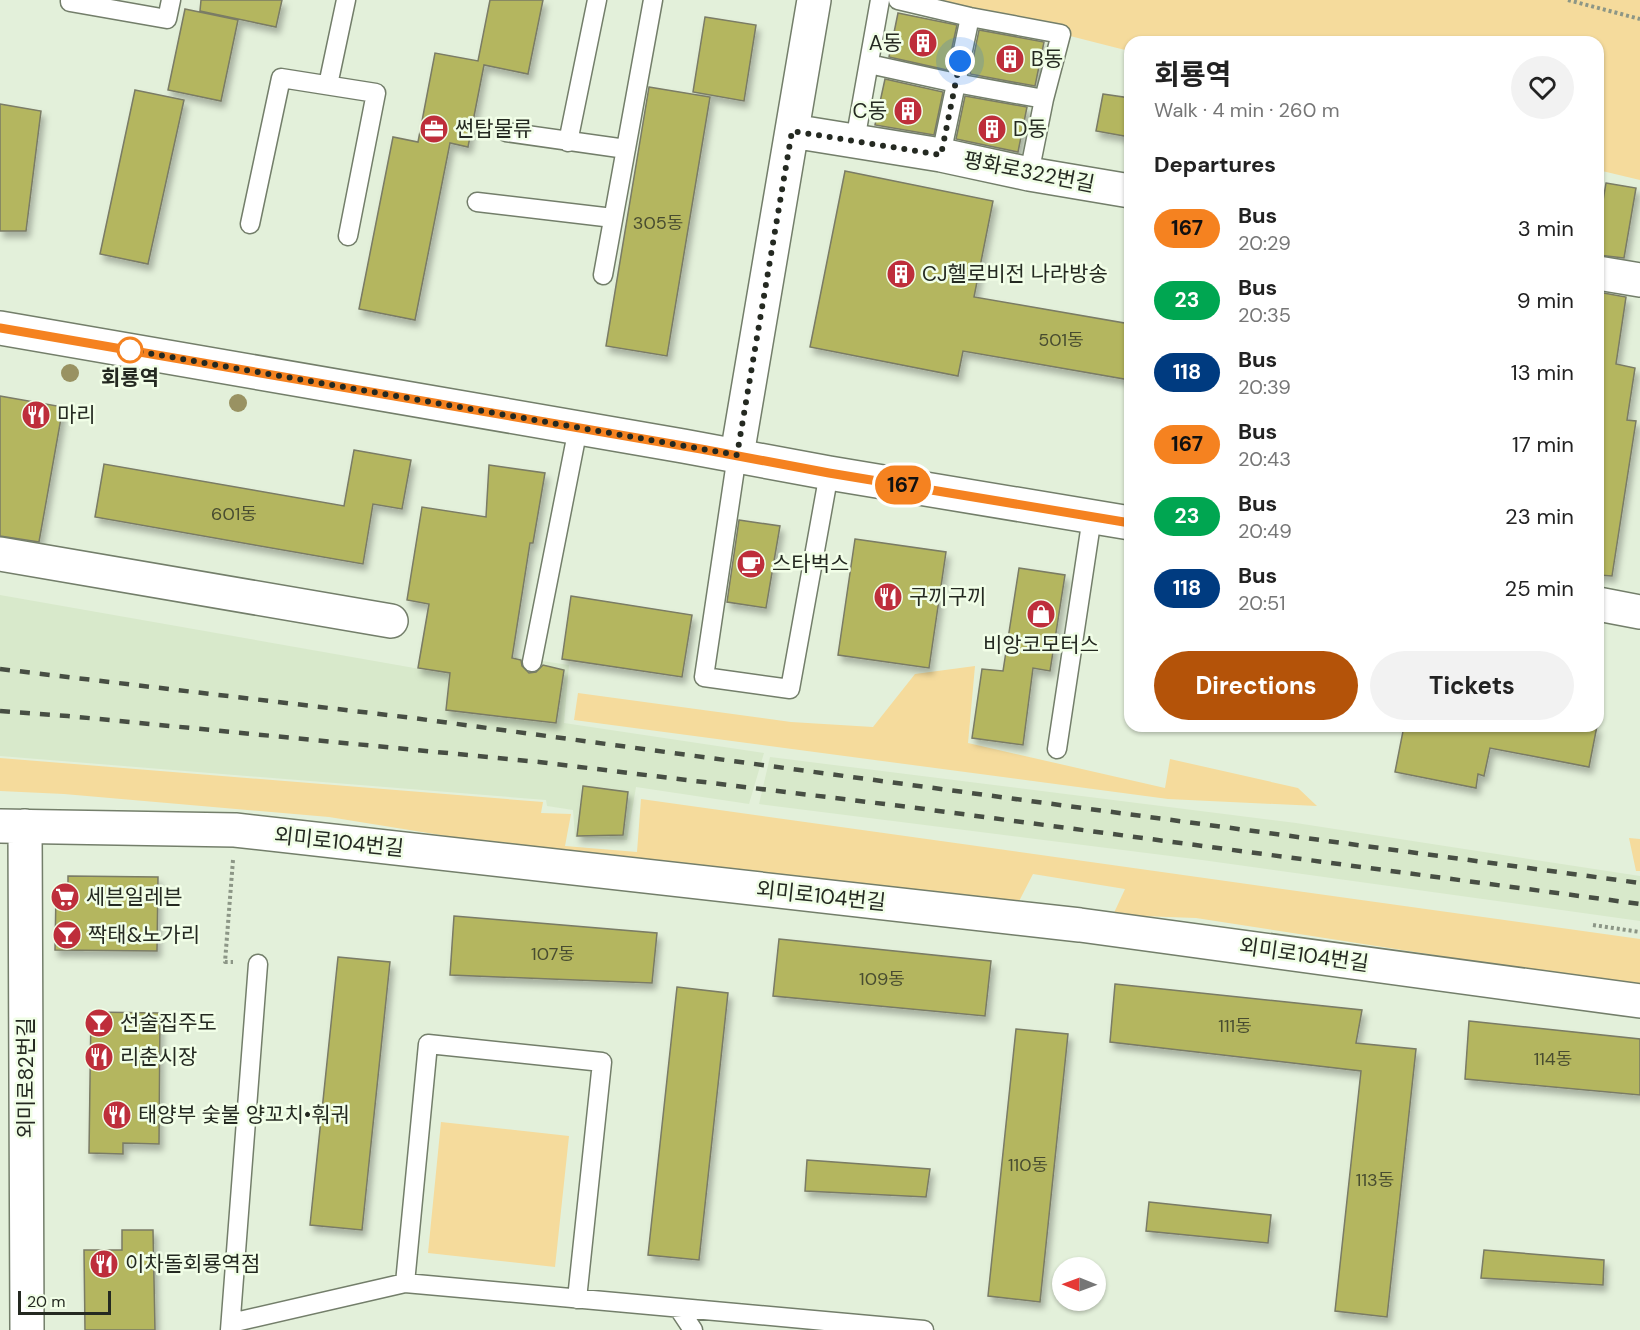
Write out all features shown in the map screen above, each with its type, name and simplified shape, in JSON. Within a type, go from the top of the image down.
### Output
[{"type":"street","points":[[737,455],[814,0]]},
{"type":"street","name":"평화로322번길","points":[[792,131],[941,155],[1029,174],[1124,190]]},
{"type":"street","points":[[1604,274],[1640,280]]},
{"type":"street","points":[[0,328],[737,455],[829,473],[1124,522]]},
{"type":"street","points":[[0,554],[391,621]]},
{"type":"street","points":[[1604,605],[1640,612]]},
{"type":"street","name":"외미로104번길","points":[[12,826],[235,830],[1080,925],[1640,1001]]},
{"type":"street","name":"외미로82번길","points":[[12,826],[27,1330]]},
{"type":"lane","points":[[70,0],[70,2],[167,19],[171,0]]},
{"type":"lane","points":[[328,86],[346,0]]},
{"type":"lane","points":[[568,142],[597,0]]},
{"type":"lane","points":[[603,275],[653,0]]},
{"type":"lane","points":[[855,141],[880,0]]},
{"type":"lane","points":[[898,0],[970,17],[1061,34],[1044,99],[1029,174]]},
{"type":"lane","points":[[941,155],[970,17]]},
{"type":"lane","points":[[869,64],[1044,99]]},
{"type":"lane","points":[[250,224],[281,78],[376,93],[348,236]]},
{"type":"lane","points":[[506,132],[626,149]]},
{"type":"lane","points":[[477,202],[613,218]]},
{"type":"lane","points":[[532,662],[578,428]]},
{"type":"lane","points":[[737,455],[704,676],[790,689],[829,473]]},
{"type":"lane","points":[[1057,749],[1092,517]]},
{"type":"lane","points":[[258,964],[231,1327],[405,1283],[924,1330]]},
{"type":"lane","points":[[405,1283],[428,1044],[602,1062],[577,1299]]},
{"type":"lane","points":[[679,1309],[693,1330]]},
{"type":"path","points":[[1568,0],[1640,19]]},
{"type":"path","points":[[235,830],[225,962],[258,964]]},
{"type":"path","points":[[1593,925],[1640,932]]},
{"type":"shaded area","points":[[929,0],[1640,0],[1640,180],[1604,171],[1604,36],[1124,36],[1124,50]]},
{"type":"shaded area","points":[[0,595],[420,669],[510,682],[515,657],[569,665],[564,723],[764,753],[749,804],[636,787],[627,840],[575,837],[573,810],[547,806],[546,800],[0,756]]},
{"type":"shaded area","points":[[975,666],[968,743],[1165,788],[1170,759],[1298,788],[1317,806],[1168,799],[574,720],[578,693],[791,722],[873,727],[915,674]]},
{"type":"shaded area","points":[[770,757],[1296,823],[1640,876],[1640,921],[1202,860],[759,804]]},
{"type":"shaded area","points":[[0,758],[543,802],[541,813],[571,814],[565,846],[637,852],[641,799],[1640,939],[1640,987],[1196,918],[1113,915],[1125,889],[1033,874],[1016,907],[533,850],[329,817],[64,794],[0,791]]},
{"type":"shaded area","points":[[1629,838],[1640,839],[1640,871],[1636,871]]},
{"type":"shaded area","points":[[441,1122],[569,1136],[555,1267],[428,1253]]},
{"type":"building","points":[[201,0],[282,0],[276,27],[200,11]]},
{"type":"building","points":[[490,0],[543,0],[528,74],[484,65],[468,147],[450,143],[415,320],[359,309],[393,137],[418,142],[435,53],[478,61]]},
{"type":"building","points":[[185,9],[238,20],[221,101],[168,90]]},
{"type":"building","name":"A동","points":[[898,13],[957,25],[947,70],[889,57]]},
{"type":"building","points":[[705,17],[756,25],[744,101],[693,92]]},
{"type":"building","name":"B동","points":[[979,30],[1044,42],[1035,86],[970,74]]},
{"type":"building","name":"C동","points":[[885,79],[943,92],[934,135],[875,125]]},
{"type":"building","points":[[649,87],[710,97],[667,356],[606,346]]},
{"type":"building","points":[[135,90],[184,100],[148,264],[100,254]]},
{"type":"building","points":[[1103,94],[1124,97],[1124,136],[1096,131]]},
{"type":"building","name":"D동","points":[[965,96],[1027,107],[1018,152],[956,139]]},
{"type":"building","points":[[0,104],[41,111],[26,231],[0,231]]},
{"type":"building","name":"CJ헬로비전 나라방송","points":[[845,171],[993,201],[974,297],[1124,323],[1124,379],[963,351],[958,376],[810,347]]},
{"type":"building","points":[[1606,183],[1636,188],[1624,258],[1604,256]]},
{"type":"building","points":[[1604,293],[1626,297],[1616,364],[1635,368],[1627,420],[1636,421],[1612,576],[1604,575]]},
{"type":"building","points":[[0,396],[63,407],[39,542],[0,536]]},
{"type":"building","points":[[354,450],[411,460],[402,509],[373,504],[363,564],[95,517],[104,464],[344,506]]},
{"type":"building","points":[[489,465],[545,473],[533,543],[530,543],[512,658],[521,660],[522,666],[529,673],[536,672],[543,665],[564,670],[556,723],[446,710],[450,673],[418,668],[429,604],[407,600],[422,507],[486,517]]},
{"type":"building","name":"스타벅스","points":[[739,520],[780,526],[766,608],[727,602]]},
{"type":"building","points":[[855,539],[946,552],[929,668],[838,655]]},
{"type":"building","points":[[1019,568],[1065,575],[1050,671],[1033,668],[1023,745],[972,738],[982,669],[1003,671]]},
{"type":"building","points":[[571,596],[692,615],[682,677],[562,659]]},
{"type":"building","points":[[1403,732],[1596,732],[1589,767],[1490,748],[1484,776],[1478,774],[1476,788],[1395,772]]},
{"type":"building","points":[[583,786],[628,792],[623,835],[577,836]]},
{"type":"building","points":[[68,876],[158,877],[157,951],[55,950],[56,892],[68,891]]},
{"type":"building","points":[[454,916],[657,933],[652,983],[450,975]]},
{"type":"building","points":[[779,939],[991,961],[985,1016],[773,996]]},
{"type":"building","points":[[338,957],[390,962],[362,1230],[310,1225]]},
{"type":"building","points":[[1115,984],[1362,1010],[1356,1043],[1416,1049],[1387,1317],[1335,1311],[1361,1071],[1110,1042]]},
{"type":"building","points":[[677,987],[728,993],[699,1260],[648,1255]]},
{"type":"building","points":[[91,1012],[160,1013],[159,1144],[123,1143],[123,1154],[89,1153]]},
{"type":"building","points":[[1469,1021],[1640,1039],[1640,1095],[1465,1079]]},
{"type":"building","points":[[1016,1029],[1068,1034],[1040,1302],[988,1296]]},
{"type":"building","points":[[807,1160],[930,1169],[926,1197],[805,1191]]},
{"type":"building","points":[[1149,1202],[1271,1215],[1268,1243],[1146,1231]]},
{"type":"building","points":[[122,1230],[153,1230],[155,1330],[85,1330],[84,1250],[122,1250]]},
{"type":"building","points":[[1484,1250],[1604,1260],[1603,1285],[1481,1278]]},
{"type":"railway","points":[[0,669],[413,718],[1640,883]]},
{"type":"railway","points":[[0,711],[539,762],[909,807],[1640,904]]},
{"type":"bus line","name":"167","points":[[0,328],[829,473],[1124,522]]},
{"type":"place","name":"A동","points":[[923,43]]},
{"type":"place","name":"B동","points":[[1010,59]]},
{"type":"place","name":"C동","points":[[908,111]]},
{"type":"place","name":"썬탑물류","points":[[434,129]]},
{"type":"place","name":"D동","points":[[992,129]]},
{"type":"place","name":"CJ헬로비전 나라방송","points":[[901,274]]},
{"type":"place","name":"회룡역","points":[[130,350]]},
{"type":"place","name":"마리","points":[[36,415]]},
{"type":"place","name":"스타벅스","points":[[751,564]]},
{"type":"place","name":"구끼구끼","points":[[888,597]]},
{"type":"place","name":"비앙코모터스","points":[[1041,614]]},
{"type":"place","name":"세븐일레븐","points":[[65,897]]},
{"type":"place","name":"짝태&노가리","points":[[67,935]]},
{"type":"place","name":"선술집주도","points":[[99,1023]]},
{"type":"place","name":"리춘시장","points":[[99,1057]]},
{"type":"place","name":"태양부 숯불 양꼬치•훠궈","points":[[117,1115]]},
{"type":"place","name":"이차돌회룡역점","points":[[104,1264]]},
{"type":"route","points":[[130,350],[737,455],[792,131],[941,155],[960,61]]}]
